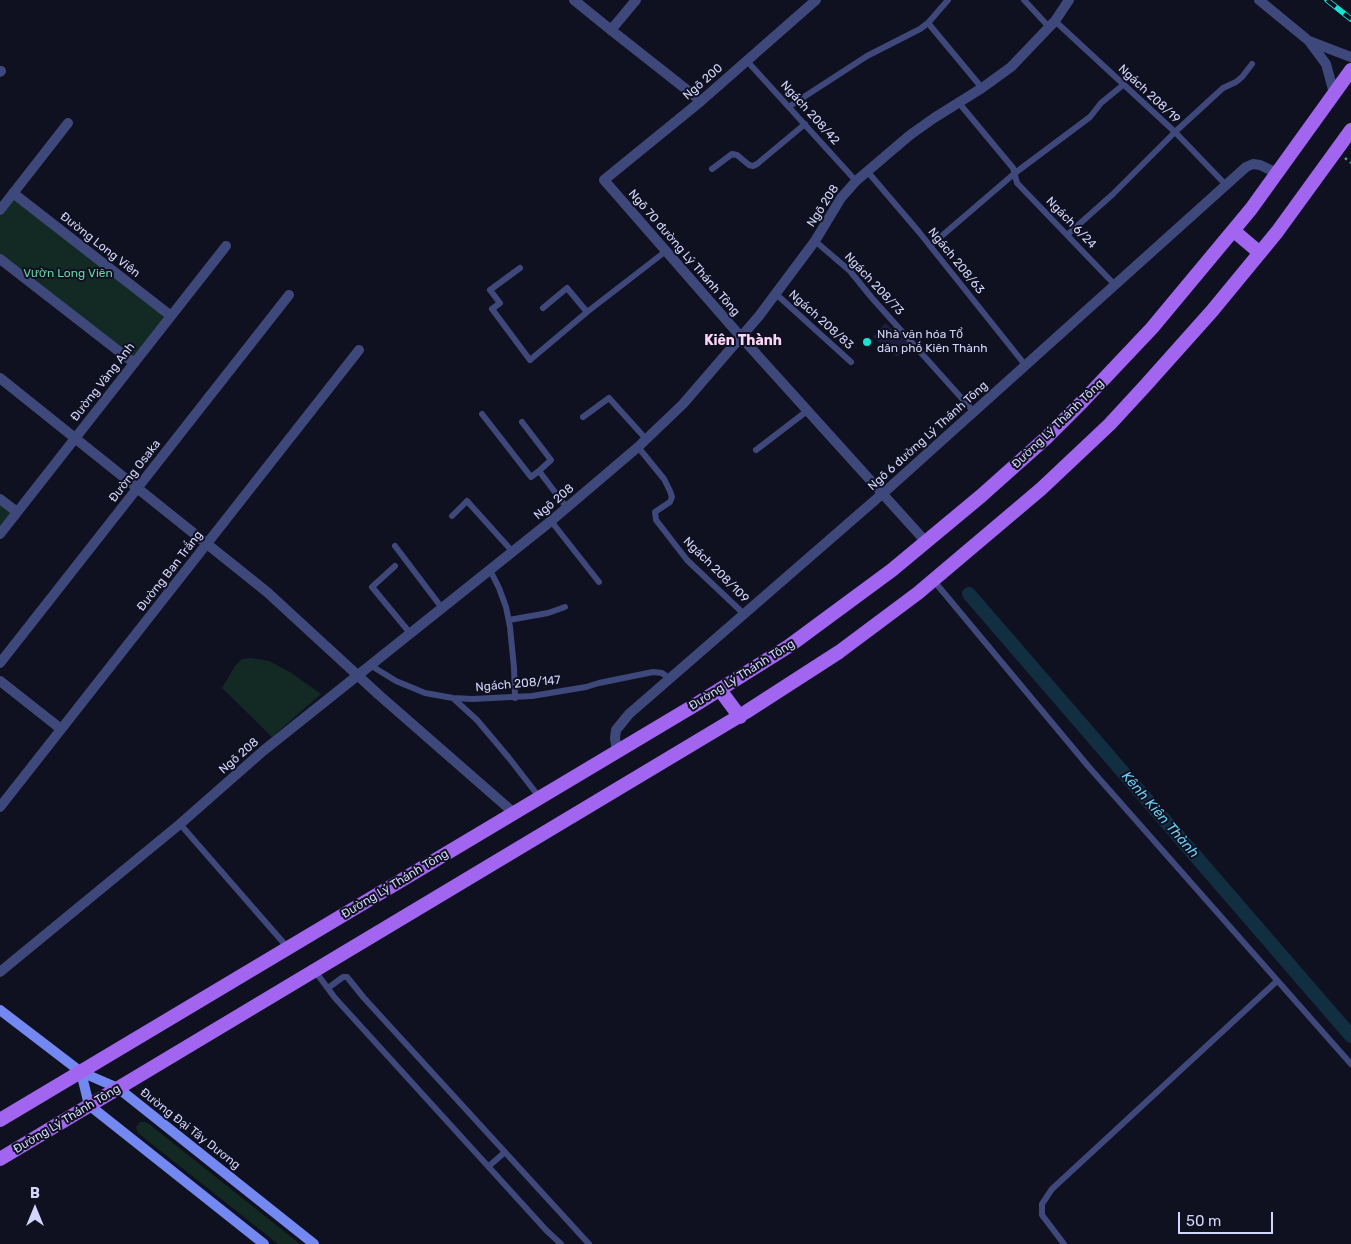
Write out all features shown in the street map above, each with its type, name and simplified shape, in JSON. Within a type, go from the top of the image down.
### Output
[{"type":"main road","name":"Đường Lý Thánh Tông","points":[[0,1120],[720,690],[813,629],[927,542],[1008,473],[1083,401],[1152,328],[1234,230],[1278,173],[1351,70]]},
{"type":"main road","name":"Đường Lý Thánh Tông","points":[[0,1159],[740,717],[840,652],[934,581],[1028,501],[1110,424],[1184,343],[1260,253],[1351,130]]},
{"type":"main road","points":[[1234,230],[1260,253]]},
{"type":"main road","points":[[720,690],[740,717]]},
{"type":"main road","name":"Đường Đại Tây Dương","points":[[0,1010],[81,1072],[118,1088],[314,1244]]},
{"type":"main road","points":[[81,1072],[89,1106],[264,1244]]},
{"type":"street","points":[[574,0],[701,102]]},
{"type":"street","points":[[611,30],[636,0]]},
{"type":"street","name":"Ngõ 200","points":[[604,180],[701,102],[816,0]]},
{"type":"street","name":"Ngõ 208","points":[[0,972],[180,824],[263,751],[551,521],[638,447],[682,404],[741,337],[776,294],[815,241],[835,207],[856,181],[910,135],[982,88],[1011,66],[1052,24],[1069,0]]},
{"type":"street","points":[[1259,0],[1310,41],[1326,64],[1334,93]]},
{"type":"street","points":[[1310,41],[1351,57]]},
{"type":"street","points":[[0,210],[68,123]]},
{"type":"street","name":"Ngõ 6 đường Lý Thánh Tông","points":[[617,752],[615,735],[619,724],[882,494],[1246,167],[1253,164],[1260,165],[1278,173]]},
{"type":"street","name":"Ngõ 70 đường Lý Thánh Tông","points":[[604,180],[741,337],[927,542]]},
{"type":"street","name":"Đường Long Viên","points":[[13,193],[171,316]]},
{"type":"street","name":"Đường Vàng Anh","points":[[0,534],[226,246]]},
{"type":"street","points":[[0,258],[134,363]]},
{"type":"street","name":"Đường Osaka","points":[[0,663],[289,296]]},
{"type":"street","name":"Đường Ban Trắng","points":[[0,807],[359,350]]},
{"type":"street","points":[[0,378],[267,592],[357,676],[514,813]]},
{"type":"street","points":[[0,500],[17,512]]},
{"type":"street","points":[[0,681],[61,729]]},
{"type":"lane","points":[[790,106],[867,56],[914,33],[928,23],[948,0]]},
{"type":"lane","name":"Ngách 208/19","points":[[1024,0],[1175,132],[1226,185]]},
{"type":"lane","points":[[928,23],[982,88]]},
{"type":"lane","name":"Ngách 208/42","points":[[747,61],[790,106],[856,181]]},
{"type":"lane","points":[[1067,235],[1113,194],[1175,132],[1223,88],[1242,77],[1252,64]]},
{"type":"lane","points":[[930,246],[1015,173],[1090,117],[1101,103],[1122,85]]},
{"type":"lane","name":"Ngách 6/24","points":[[959,103],[1013,168],[1017,183],[1115,285]]},
{"type":"lane","points":[[712,168],[732,154],[737,155],[750,165],[757,164],[806,124]]},
{"type":"lane","name":"Ngách 208/63","points":[[867,171],[1026,366]]},
{"type":"lane","name":"Ngách 208/73","points":[[815,241],[850,271],[974,412]]},
{"type":"lane","points":[[520,268],[490,290],[500,303],[492,309],[530,360],[587,312],[666,251]]},
{"type":"lane","points":[[544,308],[566,288],[587,312]]},
{"type":"lane","name":"Ngách 208/83","points":[[776,294],[851,362]]},
{"type":"lane","points":[[583,417],[609,398],[646,439]]},
{"type":"lane","points":[[756,450],[808,411]]},
{"type":"lane","points":[[482,414],[531,477],[551,460],[522,422]]},
{"type":"lane","name":"Ngách 208/109","points":[[638,447],[664,479],[672,497],[670,502],[654,512],[656,520],[686,560],[744,614]]},
{"type":"lane","points":[[538,471],[567,508]]},
{"type":"lane","points":[[452,516],[467,501],[512,551]]},
{"type":"lane","points":[[551,521],[599,582]]},
{"type":"lane","points":[[395,546],[442,608]]},
{"type":"lane","points":[[396,566],[372,587],[410,634]]},
{"type":"lane","points":[[490,570],[499,588],[509,620],[515,698]]},
{"type":"lane","points":[[934,581],[1088,766],[1351,1064]]},
{"type":"lane","points":[[509,620],[565,608]]},
{"type":"lane","name":"Ngách 208/147","points":[[370,665],[410,688],[453,698],[515,698],[567,691],[653,672],[662,673],[670,679]]},
{"type":"lane","points":[[453,698],[477,720],[540,798]]},
{"type":"lane","points":[[180,824],[288,948]]},
{"type":"lane","points":[[315,971],[328,988],[491,1165],[546,1230],[561,1244]]},
{"type":"lane","points":[[328,988],[343,977],[347,977],[504,1154],[589,1244]]},
{"type":"lane","points":[[1064,1244],[1042,1215],[1042,1204],[1052,1189],[1277,981]]},
{"type":"lane","points":[[491,1165],[504,1154]]},
{"type":"green space","name":"Vườn Long Viên","points":[[13,193],[171,316],[134,364],[0,259],[0,210]]},
{"type":"green space","points":[[0,499],[17,512],[0,534]]},
{"type":"green space","points":[[251,658],[269,661],[290,672],[321,694],[272,737],[222,688],[235,666],[242,659]]},
{"type":"green space","points":[[140,1122],[149,1124],[300,1244],[278,1244],[138,1133],[136,1127]]},
{"type":"building","points":[[885,323],[909,343],[897,357],[873,337]]},
{"type":"waterway","name":"Kênh Kiên Thành","points":[[969,594],[1351,1036]]},
{"type":"railway","points":[[1327,0],[1351,19]]},
{"type":"place","name":"Nhà văn hóa Tổ dân phố Kiên Thành","points":[[867,342]]},
{"type":"district","name":"Kiên Thành","points":[[743,341]]}]
